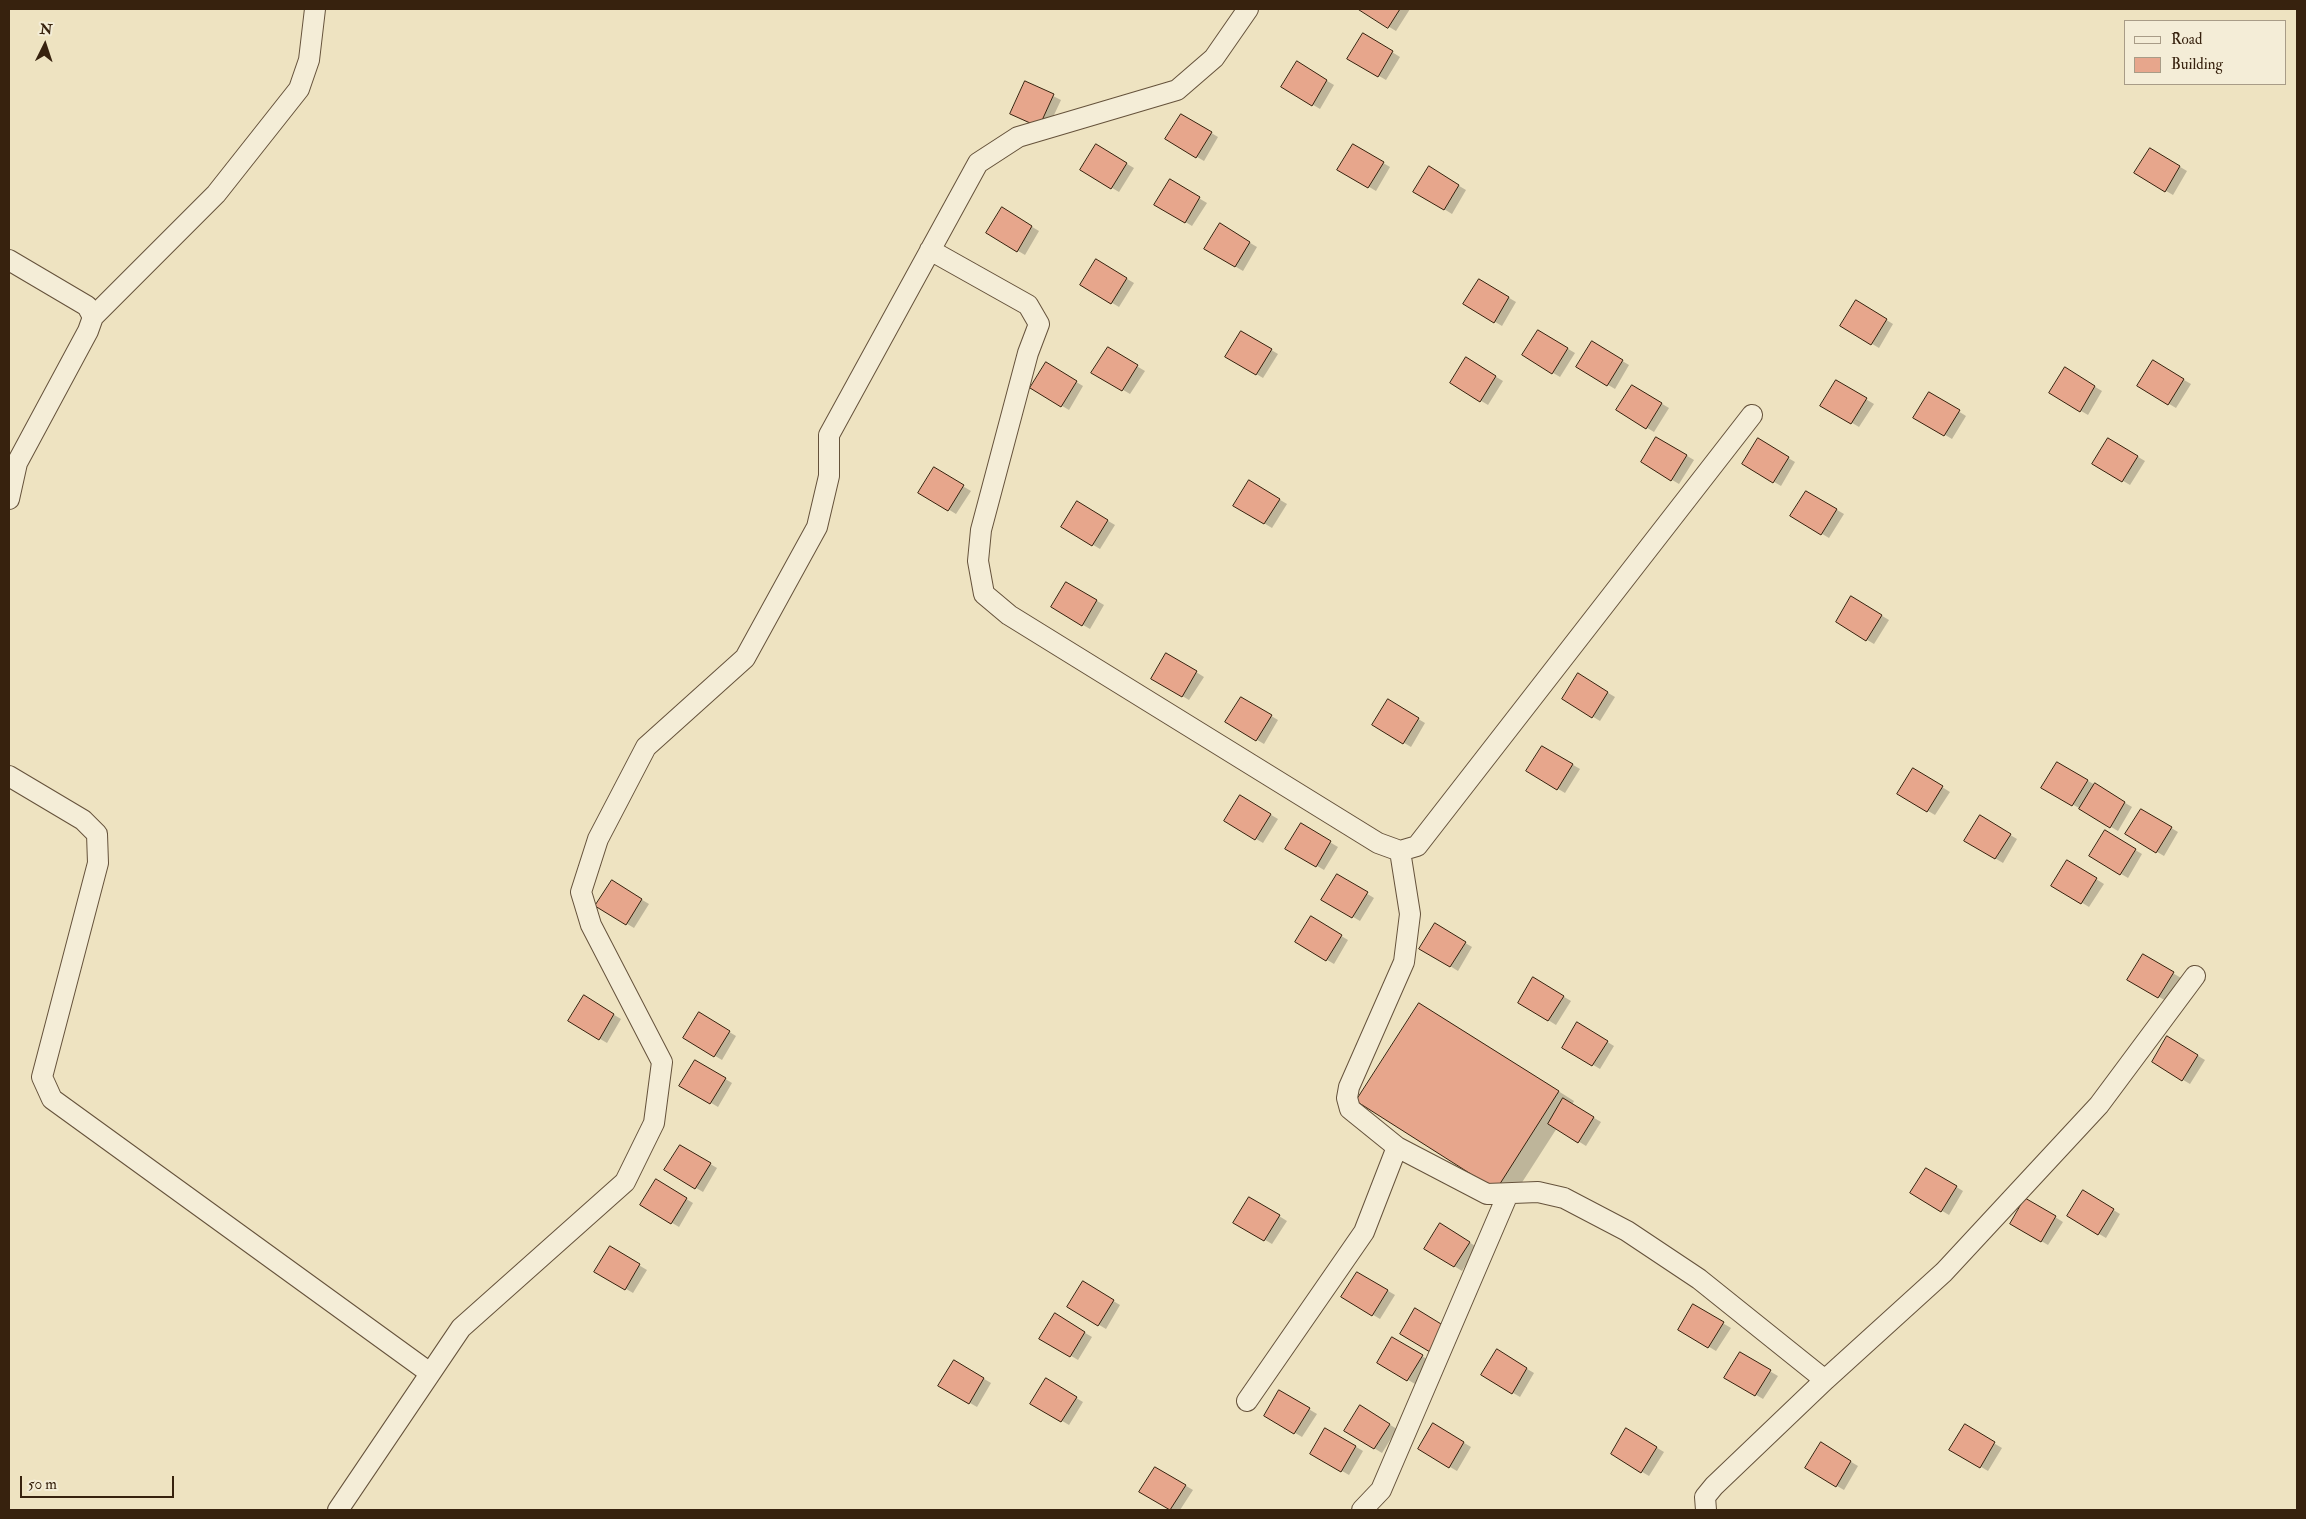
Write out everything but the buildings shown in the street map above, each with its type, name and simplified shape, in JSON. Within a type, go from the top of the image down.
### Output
[{"type":"street","points":[[9,499],[17,463],[88,331],[93,317],[216,194],[299,89],[309,60],[315,9]]},
{"type":"street","points":[[338,1510],[461,1328],[625,1182],[654,1123],[662,1062],[591,926],[581,892],[598,839],[646,747],[746,658],[817,527],[829,476],[830,435],[978,163],[1018,137],[1177,90],[1214,58],[1248,9]]},
{"type":"street","points":[[930,250],[1028,305],[1039,324],[1028,353],[981,530],[978,561],[984,594],[1009,616],[1378,843],[1400,851],[1417,846],[1752,415]]},
{"type":"street","points":[[9,260],[87,306],[93,317]]},
{"type":"street","points":[[9,776],[83,820],[97,834],[98,863],[42,1078],[52,1099],[430,1373]]},
{"type":"street","points":[[1400,851],[1410,914],[1404,962],[1349,1087],[1347,1098],[1350,1109],[1396,1147],[1487,1194],[1538,1192],[1564,1198],[1627,1231],[1699,1279],[1825,1380]]},
{"type":"street","points":[[1706,1510],[1705,1497],[1714,1486],[1825,1380],[1944,1272],[2099,1105],[2194,976]]},
{"type":"street","points":[[1248,1401],[1364,1232],[1396,1147]]},
{"type":"street","points":[[1362,1510],[1381,1490],[1508,1194]]}]
